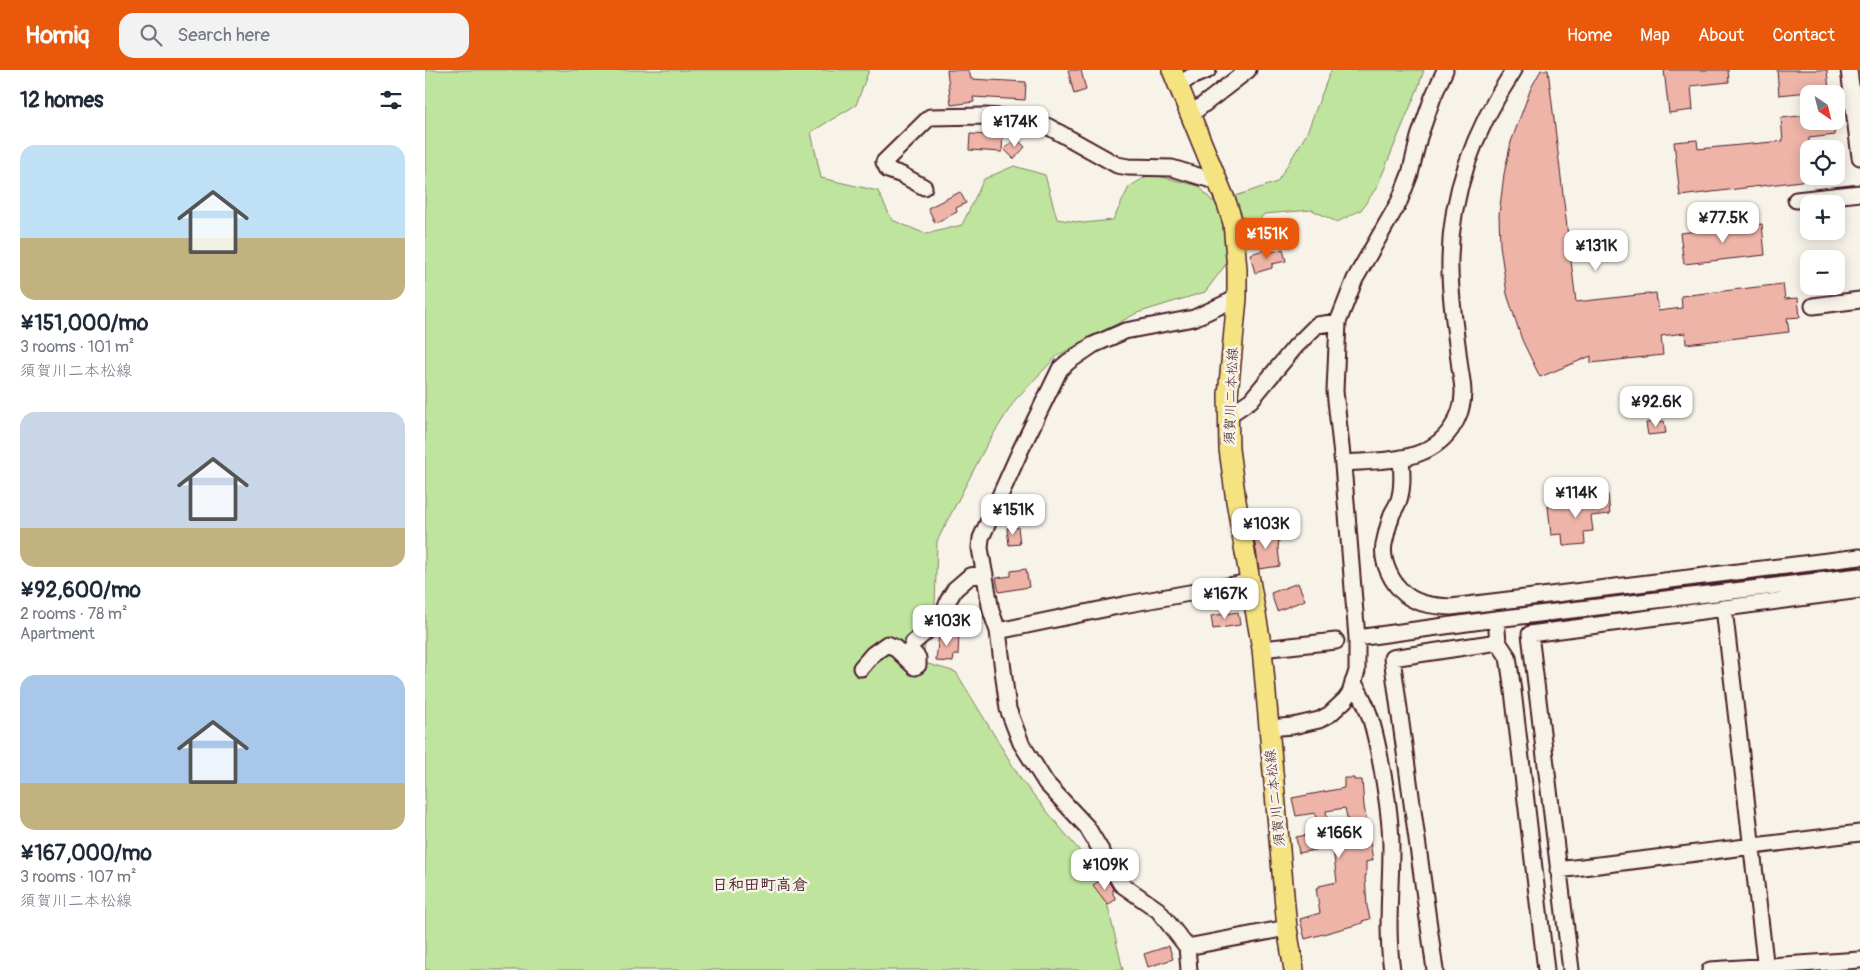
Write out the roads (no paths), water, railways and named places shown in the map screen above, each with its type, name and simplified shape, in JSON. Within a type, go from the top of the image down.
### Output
[{"type":"main road","name":"須賀川二本松線","points":[[1175,78],[1233,223],[1237,269],[1237,298],[1228,395],[1229,449],[1236,501],[1262,649],[1287,928],[1294,970]]},
{"type":"street","points":[[1175,78],[1189,78],[1208,70]]},
{"type":"street","points":[[1190,115],[1248,70]]},
{"type":"street","points":[[1268,728],[1293,726],[1319,720],[1330,714],[1350,693],[1357,671],[1357,638],[1343,463],[1335,391],[1338,322],[1355,279],[1399,202],[1424,121],[1445,70]]},
{"type":"street","points":[[1343,463],[1413,456],[1439,442],[1451,429],[1459,412],[1463,393],[1450,277],[1452,222],[1461,180],[1476,139],[1495,100],[1514,70]]},
{"type":"street","points":[[1849,70],[1856,99],[1860,157]]},
{"type":"street","points":[[924,187],[888,170],[884,162],[930,116],[985,116],[1029,119],[1049,127],[1117,165],[1172,168],[1218,182]]},
{"type":"street","points":[[1796,200],[1860,192]]},
{"type":"street","points":[[1189,970],[1187,948],[1157,910],[1121,884],[1087,827],[1046,782],[1021,743],[1008,709],[998,631],[991,611],[980,548],[984,530],[1021,449],[1060,370],[1068,362],[1093,345],[1125,331],[1194,318],[1237,298]]},
{"type":"street","points":[[1813,306],[1860,300]]},
{"type":"street","points":[[1229,415],[1251,400],[1295,347],[1317,325],[1338,322]]},
{"type":"street","points":[[1401,458],[1402,486],[1387,532],[1384,557],[1391,578],[1406,595],[1432,605],[1451,607],[1860,557]]},
{"type":"street","points":[[861,668],[873,654],[887,644],[894,647],[915,667],[918,664],[918,658],[911,650],[913,643],[942,618],[955,589],[970,576],[985,574]]},
{"type":"street","points":[[1357,638],[1496,619],[1860,576]]},
{"type":"street","points":[[998,631],[1123,605],[1250,582]]},
{"type":"street","points":[[1571,970],[1530,634],[1860,590]]},
{"type":"street","points":[[1724,608],[1766,968]]},
{"type":"street","points":[[1496,619],[1498,642],[1508,657],[1513,691],[1546,970]]},
{"type":"street","points":[[1262,649],[1336,641]]},
{"type":"street","points":[[1435,970],[1393,658],[1498,642]]},
{"type":"street","points":[[1353,682],[1363,696],[1375,732],[1388,807],[1391,845],[1389,951],[1392,970]]},
{"type":"street","points":[[1559,870],[1860,833]]},
{"type":"street","points":[[1187,948],[1287,928]]},
{"type":"street","points":[[1710,970],[1766,968],[1860,960]]},
{"type":"district","name":"日和田町高倉","points":[[760,885]]}]
